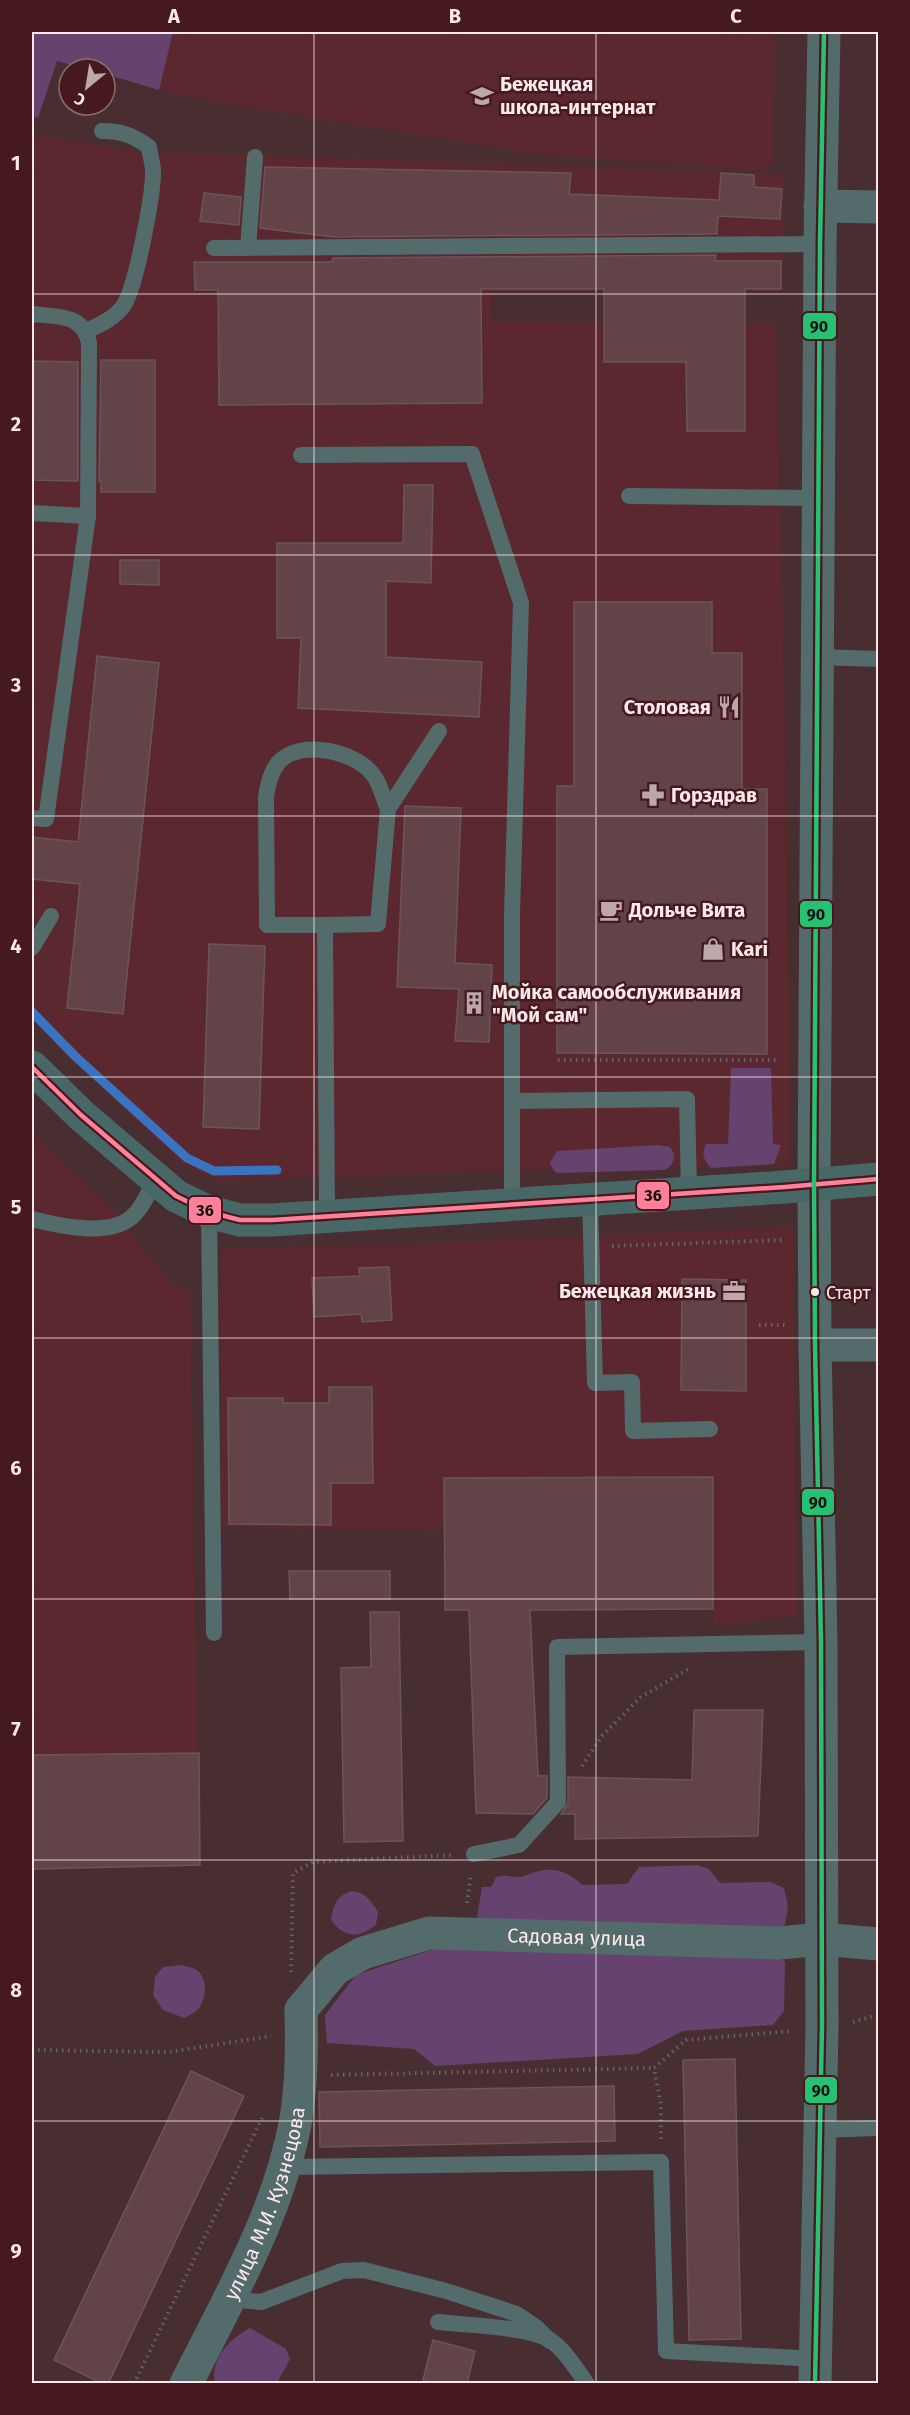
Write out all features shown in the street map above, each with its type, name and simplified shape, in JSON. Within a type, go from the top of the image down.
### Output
[{"type":"main road","points":[[32,1067],[81,1115],[176,1196],[209,1212],[240,1220],[689,1193],[879,1179]]},
{"type":"street","points":[[816,2371],[822,1939],[821,1642],[814,1184],[820,206],[824,32]]},
{"type":"street","points":[[820,206],[879,207]]},
{"type":"street","points":[[815,1345],[879,1345]]},
{"type":"street","name":"Садовая улица","points":[[301,2021],[335,1969],[363,1953],[429,1933],[780,1943],[822,1939],[879,1944]]},
{"type":"street","name":"улица М.И. Кузнецова","points":[[186,2384],[263,2223],[284,2167],[296,2120],[301,2076],[301,2021]]},
{"type":"lane","points":[[86,331],[106,321],[123,305],[133,284],[150,203],[153,169],[148,147],[136,137],[119,131],[102,131]]},
{"type":"lane","points":[[248,248],[255,157]]},
{"type":"lane","points":[[214,248],[820,244]]},
{"type":"lane","points":[[32,314],[79,322],[86,331],[89,343],[88,516],[46,819],[32,818]]},
{"type":"lane","points":[[301,455],[472,454],[521,603],[512,914],[512,1204]]},
{"type":"lane","points":[[629,496],[818,498]]},
{"type":"lane","points":[[32,513],[88,516]]},
{"type":"lane","points":[[818,657],[879,659]]},
{"type":"lane","points":[[387,809],[439,731]]},
{"type":"lane","points":[[316,750],[338,752],[356,760],[376,778],[387,809],[378,924],[325,925],[267,925],[266,797],[270,777],[279,761],[296,752],[316,750]]},
{"type":"lane","points":[[32,948],[51,916]]},
{"type":"lane","points":[[325,925],[327,1216]]},
{"type":"lane","points":[[512,1101],[687,1100],[689,1193]]},
{"type":"lane","points":[[32,1219],[71,1227],[118,1226],[133,1217],[145,1201],[154,1179]]},
{"type":"lane","points":[[590,1198],[595,1383],[632,1382],[633,1431],[710,1429]]},
{"type":"lane","points":[[209,1212],[214,1633]]},
{"type":"lane","points":[[474,1854],[519,1845],[558,1802],[557,1647],[821,1642]]},
{"type":"lane","points":[[820,2130],[879,2128]]},
{"type":"lane","points":[[284,2167],[661,2162],[666,2351],[816,2371]]},
{"type":"lane","points":[[228,2299],[261,2302],[342,2271],[364,2270],[446,2291],[517,2314],[536,2327],[569,2359],[587,2384]]},
{"type":"lane","points":[[438,2322],[529,2333],[550,2341]]},
{"type":"path","points":[[558,1060],[779,1060]]},
{"type":"path","points":[[591,1246],[785,1240]]},
{"type":"path","points":[[759,1325],[786,1325]]},
{"type":"path","points":[[558,1802],[602,1736],[641,1697],[691,1668]]},
{"type":"path","points":[[32,2050],[169,2052],[301,2021],[291,1983],[293,1873],[313,1862],[474,1854],[463,1934]]},
{"type":"path","points":[[301,2076],[654,2068],[686,2040],[802,2030]]},
{"type":"path","points":[[654,2068],[661,2105],[661,2162]]},
{"type":"path","points":[[135,2384],[264,2115]]},
{"type":"shaded area","points":[[32,32],[173,32],[159,90],[117,78],[117,57],[57,57],[38,118],[32,116]]},
{"type":"shaded area","name":"Бежецкая школа-интернат","points":[[173,32],[775,32],[773,158],[768,171],[535,154],[220,103],[159,90]]},
{"type":"shaded area","points":[[32,134],[136,151],[784,174],[784,291],[491,292],[492,322],[776,323],[786,762],[790,1165],[467,1172],[216,1181],[182,1164],[32,1023]]},
{"type":"shaded area","points":[[731,1068],[771,1068],[773,1144],[781,1145],[774,1164],[711,1168],[705,1160],[706,1144],[728,1144]]},
{"type":"shaded area","points":[[32,1131],[114,1210],[170,1283],[190,1291],[200,1865],[32,1869]]},
{"type":"shaded area","points":[[659,1145],[669,1147],[674,1156],[672,1163],[664,1170],[558,1173],[554,1171],[550,1163],[557,1151]]},
{"type":"shaded area","points":[[793,1227],[797,1616],[713,1625],[713,1609],[445,1610],[444,1529],[333,1530],[222,1527],[220,1301],[222,1248],[394,1245]]},
{"type":"shaded area","points":[[697,1865],[709,1869],[720,1883],[770,1882],[784,1888],[788,1906],[785,1925],[765,1933],[476,1923],[482,1887],[491,1887],[496,1877],[520,1877],[551,1870],[568,1874],[582,1885],[627,1884],[639,1867]]},
{"type":"shaded area","points":[[352,1891],[364,1895],[378,1912],[376,1925],[358,1934],[341,1931],[331,1920],[337,1901]]},
{"type":"shaded area","points":[[437,1948],[777,1955],[785,1962],[784,2011],[773,2025],[683,2031],[638,2054],[435,2066],[414,2049],[327,2043],[325,2015],[356,1975]]},
{"type":"shaded area","points":[[181,1965],[199,1972],[205,1987],[202,2004],[194,2013],[184,2018],[163,2010],[153,1995],[155,1977],[163,1967]]},
{"type":"shaded area","points":[[250,2328],[286,2349],[290,2359],[277,2383],[215,2383],[214,2374],[218,2358],[228,2344]]},
{"type":"building","points":[[265,167],[571,173],[569,194],[719,200],[721,173],[754,175],[754,187],[782,189],[780,219],[718,216],[717,234],[334,237],[260,228]]},
{"type":"building","points":[[204,193],[241,197],[239,225],[200,221]]},
{"type":"building","points":[[716,255],[715,261],[781,261],[781,289],[745,289],[745,431],[687,431],[686,362],[604,362],[604,289],[481,289],[482,403],[219,405],[218,290],[195,290],[194,262],[332,262],[333,258]]},
{"type":"building","points":[[101,360],[155,360],[155,492],[101,492],[101,481],[99,481]]},
{"type":"building","points":[[32,361],[78,362],[78,481],[32,480]]},
{"type":"building","points":[[404,485],[433,485],[431,583],[386,581],[386,657],[482,662],[479,717],[298,708],[301,638],[277,638],[277,543],[403,543]]},
{"type":"building","points":[[120,560],[159,560],[159,585],[120,584]]},
{"type":"building","points":[[574,602],[712,602],[712,653],[742,653],[742,789],[767,789],[767,1054],[557,1053],[557,786],[574,786]]},
{"type":"building","points":[[97,656],[159,663],[123,1014],[67,1008],[80,884],[32,879],[32,837],[78,842]]},
{"type":"building","points":[[405,806],[461,808],[455,963],[492,965],[489,1042],[455,1041],[459,989],[397,987]]},
{"type":"building","points":[[209,944],[265,946],[259,1129],[203,1127]]},
{"type":"building","points":[[389,1267],[392,1320],[362,1322],[361,1314],[314,1317],[312,1278],[360,1276],[359,1268]]},
{"type":"building","points":[[682,1279],[746,1280],[746,1391],[681,1390]]},
{"type":"building","points":[[329,1387],[372,1387],[373,1483],[331,1483],[331,1525],[229,1524],[228,1398],[283,1398],[283,1403],[329,1403]]},
{"type":"building","points":[[713,1477],[713,1609],[530,1610],[538,1776],[547,1776],[547,1798],[533,1814],[476,1813],[469,1610],[445,1610],[444,1478]]},
{"type":"building","points":[[289,1571],[390,1571],[390,1599],[290,1599]]},
{"type":"building","points":[[370,1612],[399,1612],[403,1841],[344,1842],[341,1668],[371,1667]]},
{"type":"building","points":[[694,1710],[763,1710],[758,1836],[575,1839],[575,1814],[561,1814],[568,1803],[568,1777],[692,1780]]},
{"type":"building","points":[[199,1753],[200,1865],[32,1869],[32,1755]]},
{"type":"building","points":[[735,2059],[741,2339],[689,2340],[683,2060]]},
{"type":"building","points":[[191,2071],[244,2096],[108,2384],[103,2384],[54,2360]]},
{"type":"building","points":[[614,2086],[615,2141],[320,2147],[319,2092]]},
{"type":"building","points":[[433,2340],[475,2351],[467,2384],[435,2384],[423,2380]]},
{"type":"waterway","points":[[32,1012],[76,1057],[187,1158],[214,1171],[277,1170]]},
{"type":"transit line","name":"90","points":[[815,2384],[822,2026],[821,1642],[814,1184],[820,244],[824,32]]},
{"type":"transit line","name":"36","points":[[32,1067],[81,1115],[176,1196],[209,1212],[240,1220],[272,1220],[878,1179]]},
{"type":"place","name":"Бежецкая школа-интернат","points":[[482,96]]},
{"type":"place","name":"Столовая","points":[[729,707]]},
{"type":"place","name":"Горздрав","points":[[653,795]]},
{"type":"place","name":"Дольче Вита","points":[[611,910]]},
{"type":"place","name":"Kari","points":[[713,949]]},
{"type":"place","name":"Мойка самообслуживания \"Мой сам\"","points":[[474,1003]]},
{"type":"place","name":"Бежецкая жизнь","points":[[734,1291]]},
{"type":"place","name":"Старт","points":[[815,1292]]}]
